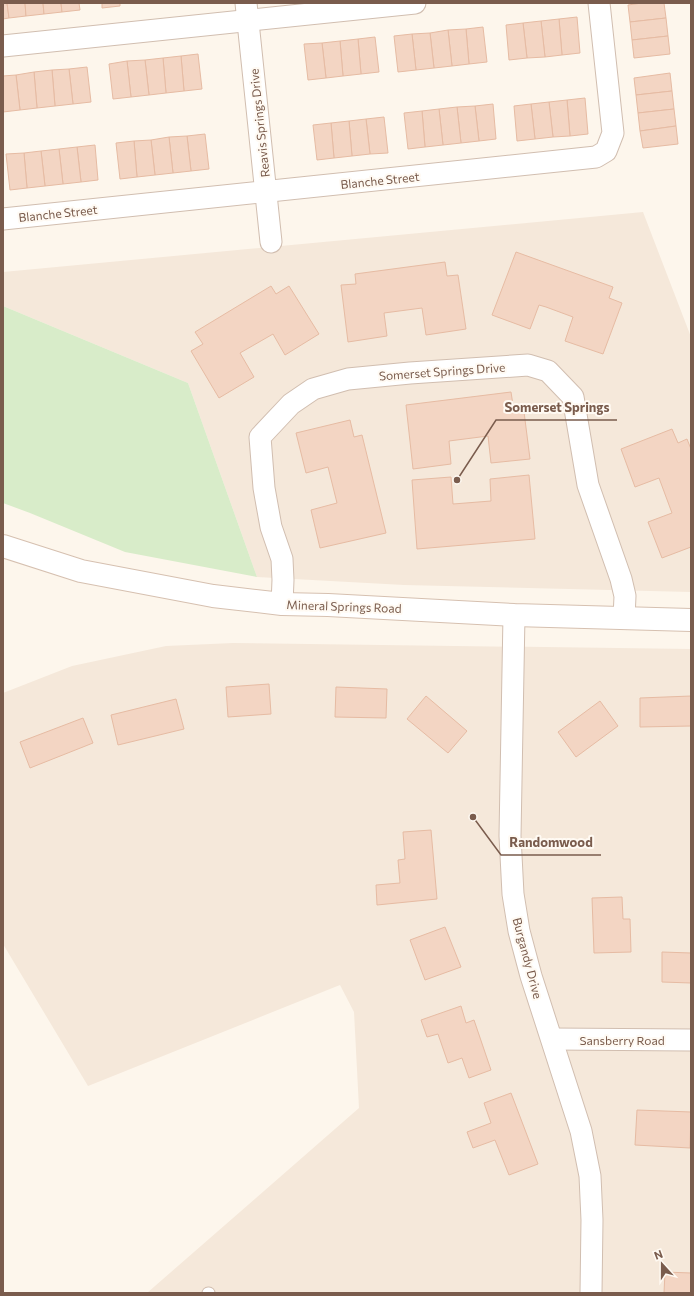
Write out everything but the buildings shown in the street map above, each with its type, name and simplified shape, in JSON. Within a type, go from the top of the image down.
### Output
[{"type":"street","points":[[3,46],[247,12],[415,3]]},
{"type":"street","name":"Blanche Street","points":[[3,219],[596,157],[606,151],[613,133],[599,3]]},
{"type":"street","name":"Reavis Springs Drive","points":[[247,12],[271,242]]},
{"type":"street","name":"Somerset Springs Drive","points":[[282,604],[282,559],[271,527],[266,496],[260,437],[291,404],[313,389],[348,379],[528,365],[548,371],[573,397],[588,485],[621,579],[625,596],[624,618]]},
{"type":"street","name":"Mineral Springs Road","points":[[3,546],[81,571],[213,596],[282,604],[328,605],[514,616],[691,620]]},
{"type":"street","name":"Burgandy Drive","points":[[514,616],[510,836],[513,894],[519,931],[531,976],[581,1131],[590,1176],[592,1220],[591,1293]]},
{"type":"street","name":"Sansberry Road","points":[[552,1039],[691,1040]]},
{"type":"shaded area","points":[[643,212],[691,337],[691,592],[404,585],[257,577],[188,383],[3,306],[3,272]]},
{"type":"shaded area","points":[[233,643],[691,649],[691,1293],[147,1293],[359,1108],[354,1012],[340,985],[88,1086],[3,944],[3,693],[72,666],[166,646]]},
{"type":"green space","points":[[3,306],[188,383],[257,577],[125,552],[3,503]]},
{"type":"place","name":"Somerset Springs","points":[[457,480]]},
{"type":"place","name":"Randomwood","points":[[473,817]]}]
